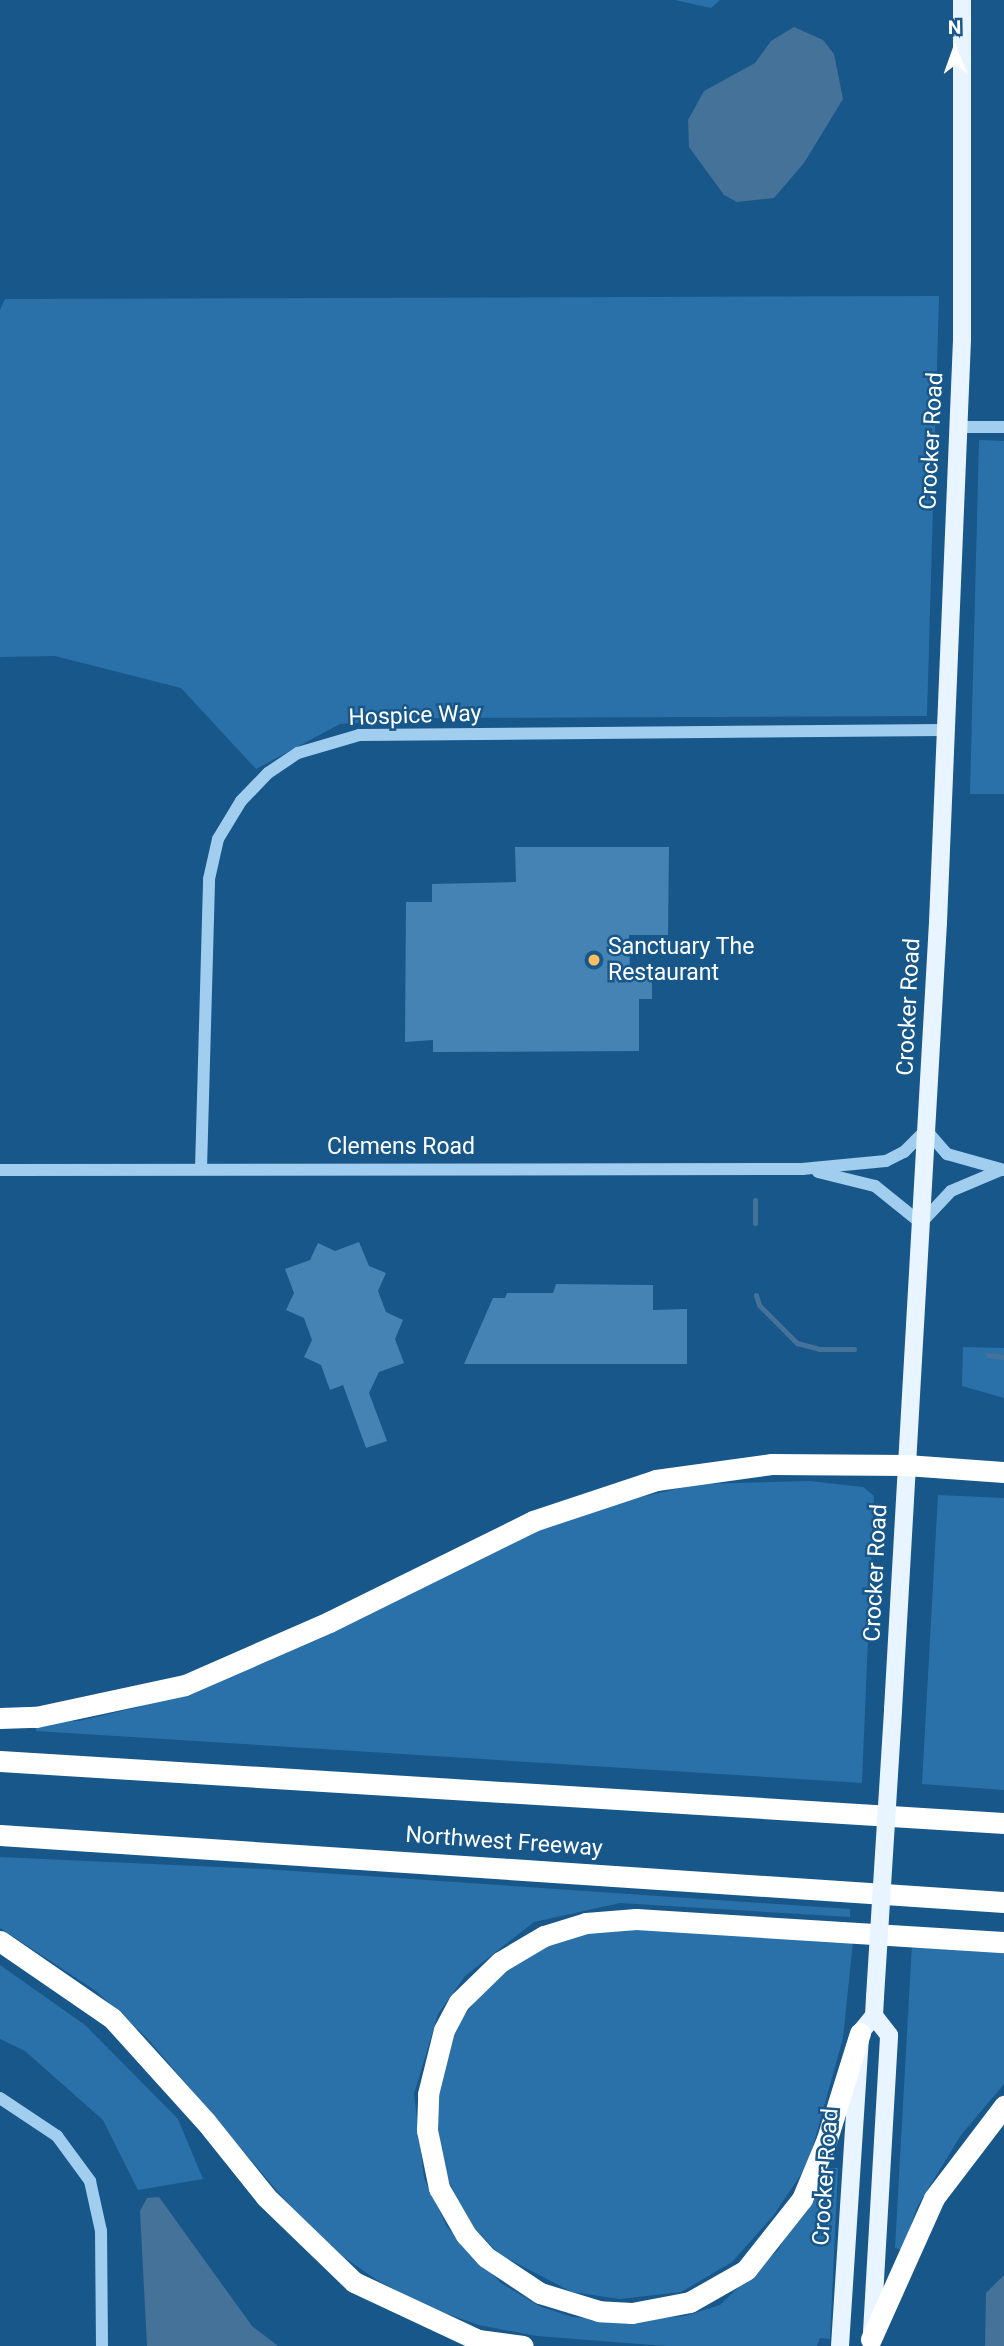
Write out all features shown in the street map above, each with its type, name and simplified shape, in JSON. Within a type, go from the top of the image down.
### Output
[{"type":"highway","points":[[0,1718],[36,1717],[185,1685],[329,1622],[533,1521],[656,1480],[771,1464],[906,1465],[1004,1472]]},
{"type":"highway","points":[[0,1761],[1004,1823]]},
{"type":"highway","name":"Northwest Freeway","points":[[0,1835],[1004,1902]]},
{"type":"highway","points":[[860,2033],[827,2139],[802,2199],[746,2270],[690,2302],[632,2313],[599,2311],[540,2294],[486,2257],[459,2224],[439,2188],[427,2130],[428,2094],[444,2029],[459,2002],[500,1962],[544,1936],[586,1923],[636,1919],[1004,1942]]},
{"type":"highway","points":[[0,1941],[112,2018],[206,2122],[266,2197],[354,2281],[478,2340],[523,2346]]},
{"type":"highway","points":[[871,2342],[934,2198],[1004,2106]]},
{"type":"main road","name":"Crocker Road","points":[[871,2342],[889,2035],[874,2016],[926,1130],[962,326],[962,0]]},
{"type":"main road","points":[[860,2033],[874,2016]]},
{"type":"main road","name":"Crocker Road","points":[[840,2346],[860,2033]]},
{"type":"street","points":[[957,427],[1004,427]]},
{"type":"street","name":"Hospice Way","points":[[201,1169],[209,879],[218,839],[241,801],[268,773],[298,754],[359,735],[943,730]]},
{"type":"street","points":[[926,1130],[947,1154],[1002,1170]]},
{"type":"street","name":"Clemens Road","points":[[0,1170],[802,1169],[886,1161],[904,1152],[926,1130]]},
{"type":"street","name":"Clemens Road","points":[[802,1169],[875,1186],[920,1223]]},
{"type":"street","points":[[920,1223],[951,1191],[1002,1170]]},
{"type":"street","points":[[0,2098],[57,2136],[90,2180],[101,2231],[102,2346]]},
{"type":"shaded area","points":[[675,0],[720,0],[711,8]]},
{"type":"shaded area","points":[[794,27],[823,40],[834,54],[843,99],[804,163],[774,198],[737,202],[724,195],[689,147],[688,120],[704,91],[755,63],[771,41]]},
{"type":"shaded area","points":[[939,296],[927,716],[431,718],[340,724],[256,769],[181,688],[55,656],[0,657],[0,310],[5,299]]},
{"type":"shaded area","points":[[979,440],[1004,441],[1004,794],[970,794]]},
{"type":"shaded area","points":[[963,1347],[1004,1348],[1004,1398],[962,1386]]},
{"type":"shaded area","points":[[809,1481],[863,1487],[874,1496],[862,1783],[36,1731],[35,1722],[79,1721],[139,1707],[264,1663],[578,1511],[699,1484]]},
{"type":"shaded area","points":[[938,1495],[1004,1498],[1004,1790],[922,1784]]},
{"type":"shaded area","points":[[0,1857],[264,1869],[850,1909],[850,1917],[620,1903],[534,1922],[465,1976],[438,2014],[414,2094],[424,2178],[447,2227],[501,2283],[539,2306],[572,2317],[629,2321],[685,2316],[720,2305],[778,2250],[825,2168],[838,2168],[830,2339],[820,2338],[817,2346],[666,2346],[537,2336],[479,2325],[430,2308],[377,2280],[335,2251],[296,2213],[147,2038],[96,1991],[0,1928]]},
{"type":"shaded area","points":[[625,1929],[853,1941],[843,2038],[808,2164],[773,2216],[732,2262],[681,2292],[620,2299],[572,2292],[499,2254],[468,2221],[445,2173],[436,2114],[437,2082],[457,2026],[479,1996],[524,1955],[581,1933]]},
{"type":"shaded area","points":[[912,1944],[1004,1949],[1004,2084],[961,2135],[917,2207],[903,2250],[895,2248]]},
{"type":"shaded area","points":[[0,1965],[85,2025],[178,2119],[203,2179],[138,2190],[103,2120],[25,2051],[0,2039]]},
{"type":"shaded area","points":[[159,2197],[252,2326],[278,2346],[147,2346],[140,2211],[147,2198]]},
{"type":"shaded area","points":[[1004,2275],[1004,2346],[985,2346],[986,2293]]},
{"type":"building","points":[[515,847],[669,847],[668,935],[629,935],[630,973],[652,975],[652,999],[639,999],[639,1051],[433,1052],[433,1040],[405,1042],[406,902],[432,902],[432,884],[516,882]]},
{"type":"building","points":[[359,1242],[369,1266],[386,1273],[378,1291],[386,1312],[403,1320],[395,1339],[404,1363],[379,1372],[369,1393],[387,1441],[366,1448],[343,1385],[330,1390],[321,1365],[304,1357],[312,1340],[304,1318],[286,1310],[294,1293],[285,1269],[310,1260],[318,1243],[335,1251]]},
{"type":"building","points":[[556,1284],[653,1285],[653,1310],[687,1309],[687,1364],[464,1364],[493,1298],[505,1298],[507,1293],[553,1293]]},
{"type":"waterway","points":[[755,1200],[755,1223]]},
{"type":"waterway","points":[[756,1295],[759,1305],[797,1343],[819,1349],[854,1349]]},
{"type":"waterway","points":[[988,1355],[1004,1357]]},
{"type":"place","name":"Sanctuary The Restaurant","points":[[594,960]]}]
